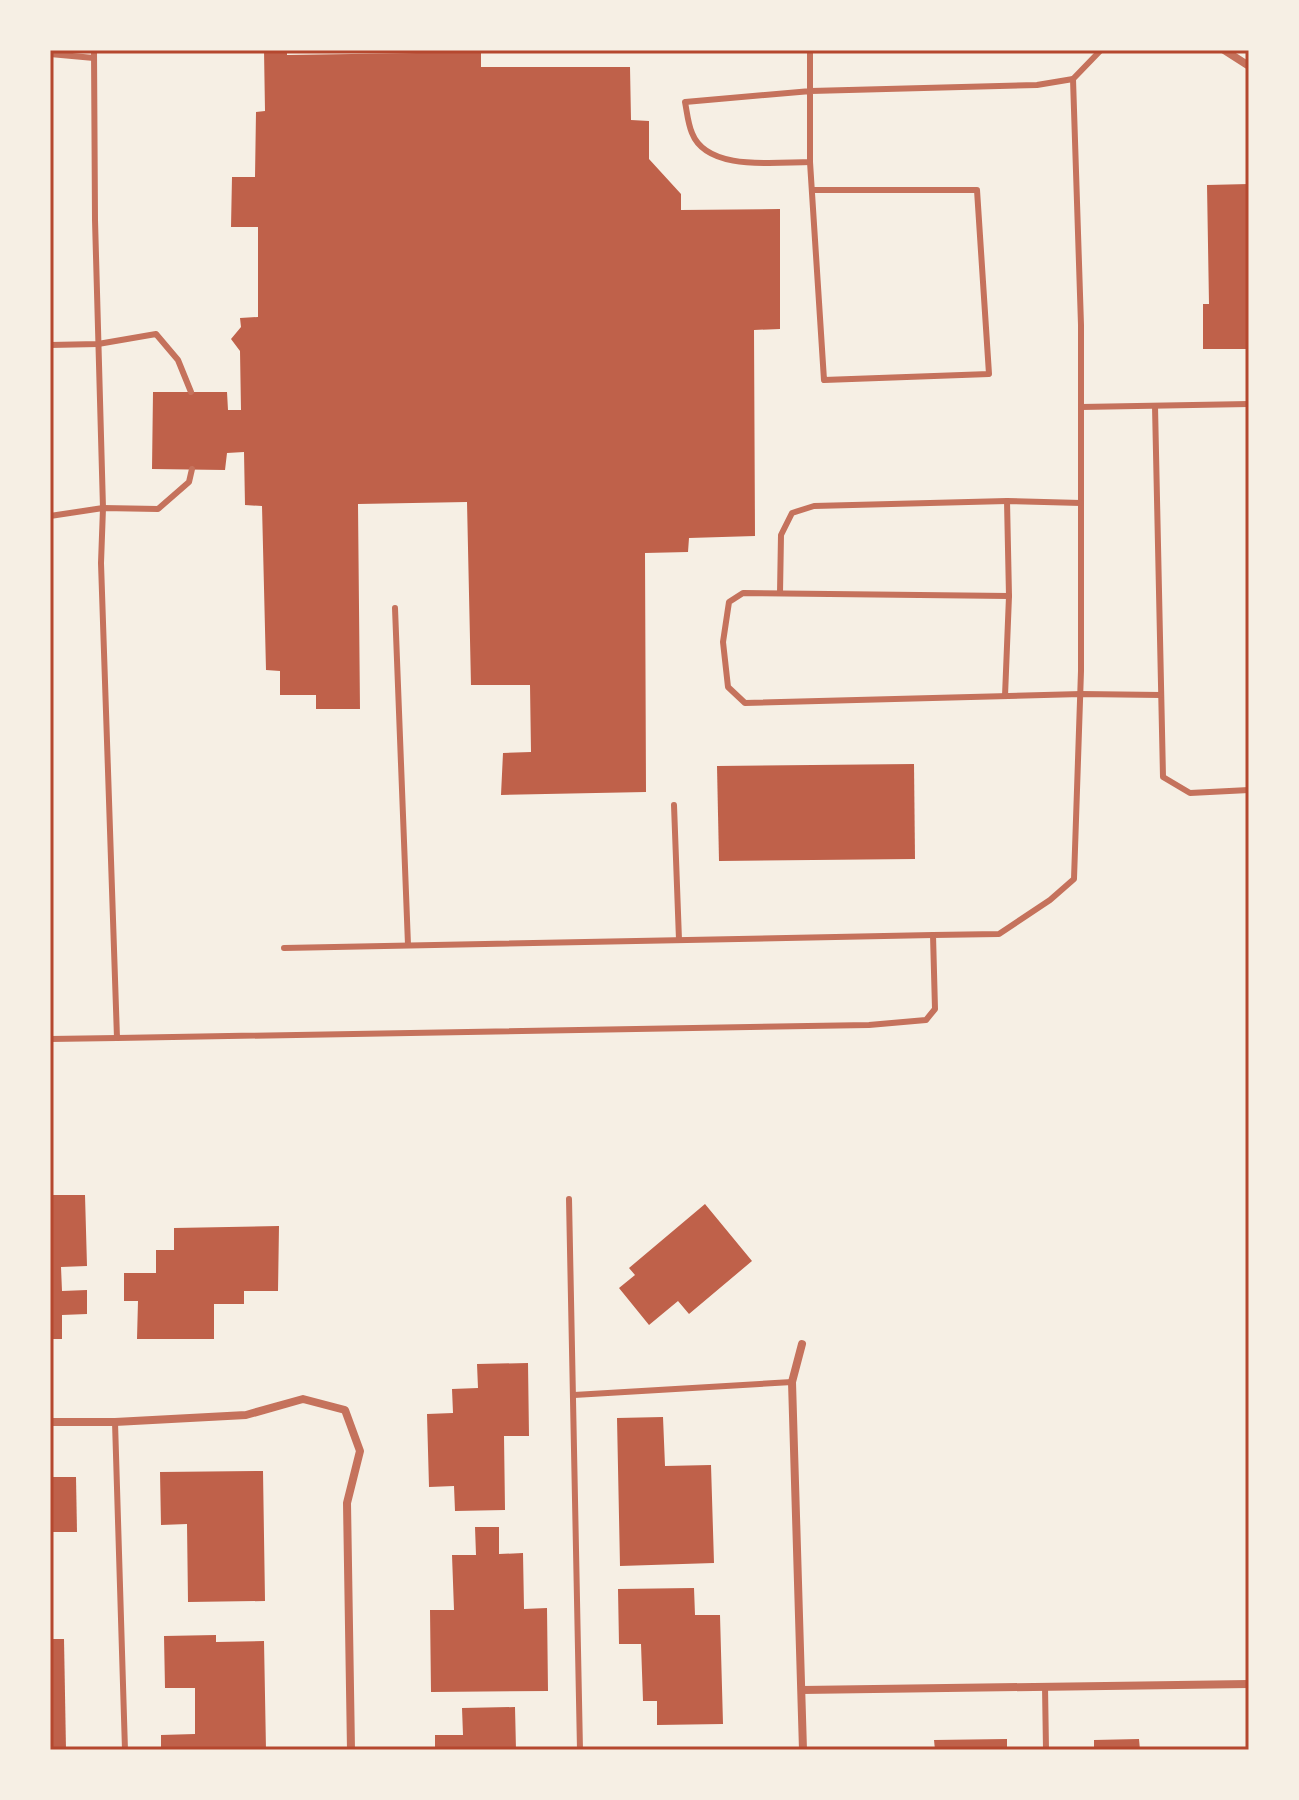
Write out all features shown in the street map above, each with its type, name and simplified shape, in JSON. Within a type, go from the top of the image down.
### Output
[{"type":"street","points":[[1224,50],[1249,66]]},
{"type":"street","points":[[802,1344],[792,1382],[803,1750]]},
{"type":"street","points":[[50,1422],[246,1415],[303,1399],[345,1410],[360,1451],[347,1503],[351,1750]]},
{"type":"street","points":[[802,1690],[1249,1684]]},
{"type":"lane","points":[[810,50],[810,162],[824,380],[989,374],[977,190],[812,190]]},
{"type":"lane","points":[[810,162],[736,162],[709,154],[692,136],[685,102],[811,91],[1037,85],[1073,79],[1101,50]]},
{"type":"lane","points":[[50,54],[94,54],[103,508],[101,563],[117,1038]]},
{"type":"lane","points":[[284,948],[999,934],[1050,900],[1074,879],[1081,694],[1081,325],[1073,79]]},
{"type":"lane","points":[[50,345],[98,344],[156,334],[178,360],[191,392]]},
{"type":"lane","points":[[1081,407],[1249,404]]},
{"type":"lane","points":[[1155,406],[1163,777],[1190,793],[1249,790]]},
{"type":"lane","points":[[50,516],[103,508],[158,509],[189,482],[192,469]]},
{"type":"lane","points":[[780,593],[781,535],[792,513],[814,506],[1007,501],[1081,503]]},
{"type":"lane","points":[[1005,696],[1009,596],[1007,501]]},
{"type":"lane","points":[[1009,596],[743,593],[729,602],[723,642],[728,687],[745,703],[1081,694],[1161,695]]},
{"type":"lane","points":[[395,608],[408,945]]},
{"type":"lane","points":[[674,805],[679,940]]},
{"type":"lane","points":[[50,1039],[869,1025],[926,1020],[935,1009],[933,935]]},
{"type":"lane","points":[[569,1199],[580,1750]]},
{"type":"lane","points":[[574,1395],[792,1382]]},
{"type":"lane","points":[[115,1422],[125,1750]]},
{"type":"lane","points":[[1045,1685],[1046,1750]]},
{"type":"building","points":[[264,50],[287,50],[287,55],[481,52],[481,67],[630,67],[631,120],[649,121],[649,159],[681,194],[681,210],[780,209],[780,329],[754,330],[755,536],[689,538],[688,552],[645,553],[646,792],[501,795],[503,753],[531,752],[530,685],[471,685],[467,502],[358,504],[360,709],[316,709],[316,695],[280,695],[280,671],[266,670],[262,506],[245,505],[244,452],[227,453],[225,470],[152,469],[153,392],[227,392],[228,410],[241,410],[240,351],[231,339],[241,327],[240,318],[258,317],[258,227],[231,227],[232,177],[255,177],[256,112],[265,111]]},
{"type":"building","points":[[1249,184],[1249,349],[1203,349],[1203,304],[1209,304],[1207,185]]},
{"type":"building","points":[[914,764],[915,859],[719,861],[717,766]]},
{"type":"building","points":[[50,1195],[85,1195],[87,1266],[61,1267],[62,1291],[87,1290],[87,1314],[62,1315],[62,1339],[50,1339]]},
{"type":"building","points":[[705,1204],[752,1261],[689,1314],[678,1301],[649,1325],[619,1288],[635,1275],[629,1268]]},
{"type":"building","points":[[279,1226],[278,1291],[244,1291],[244,1304],[214,1304],[214,1339],[137,1339],[138,1301],[124,1301],[124,1273],[156,1273],[156,1250],[174,1250],[174,1228]]},
{"type":"building","points":[[528,1363],[529,1436],[504,1436],[505,1510],[455,1511],[454,1486],[429,1487],[427,1414],[453,1413],[452,1389],[478,1388],[477,1364]]},
{"type":"building","points":[[663,1417],[665,1466],[711,1465],[714,1563],[620,1566],[617,1418]]},
{"type":"building","points":[[263,1471],[265,1601],[188,1602],[187,1524],[161,1525],[160,1472]]},
{"type":"building","points":[[50,1477],[76,1477],[77,1532],[50,1532]]},
{"type":"building","points":[[475,1527],[499,1527],[499,1554],[523,1553],[524,1609],[547,1608],[548,1691],[431,1692],[430,1610],[454,1610],[452,1555],[476,1555]]},
{"type":"building","points":[[694,1588],[695,1615],[720,1615],[723,1724],[657,1725],[657,1701],[643,1701],[641,1644],[619,1644],[618,1589]]},
{"type":"building","points":[[216,1635],[216,1642],[264,1641],[266,1750],[161,1750],[161,1735],[195,1734],[195,1688],[165,1688],[164,1636]]},
{"type":"building","points":[[50,1639],[64,1639],[66,1750],[50,1750]]},
{"type":"building","points":[[515,1707],[516,1750],[435,1750],[435,1735],[463,1735],[462,1708]]},
{"type":"building","points":[[1007,1739],[1007,1750],[935,1750],[934,1740]]},
{"type":"building","points":[[1139,1739],[1140,1750],[1094,1750],[1094,1740]]}]
